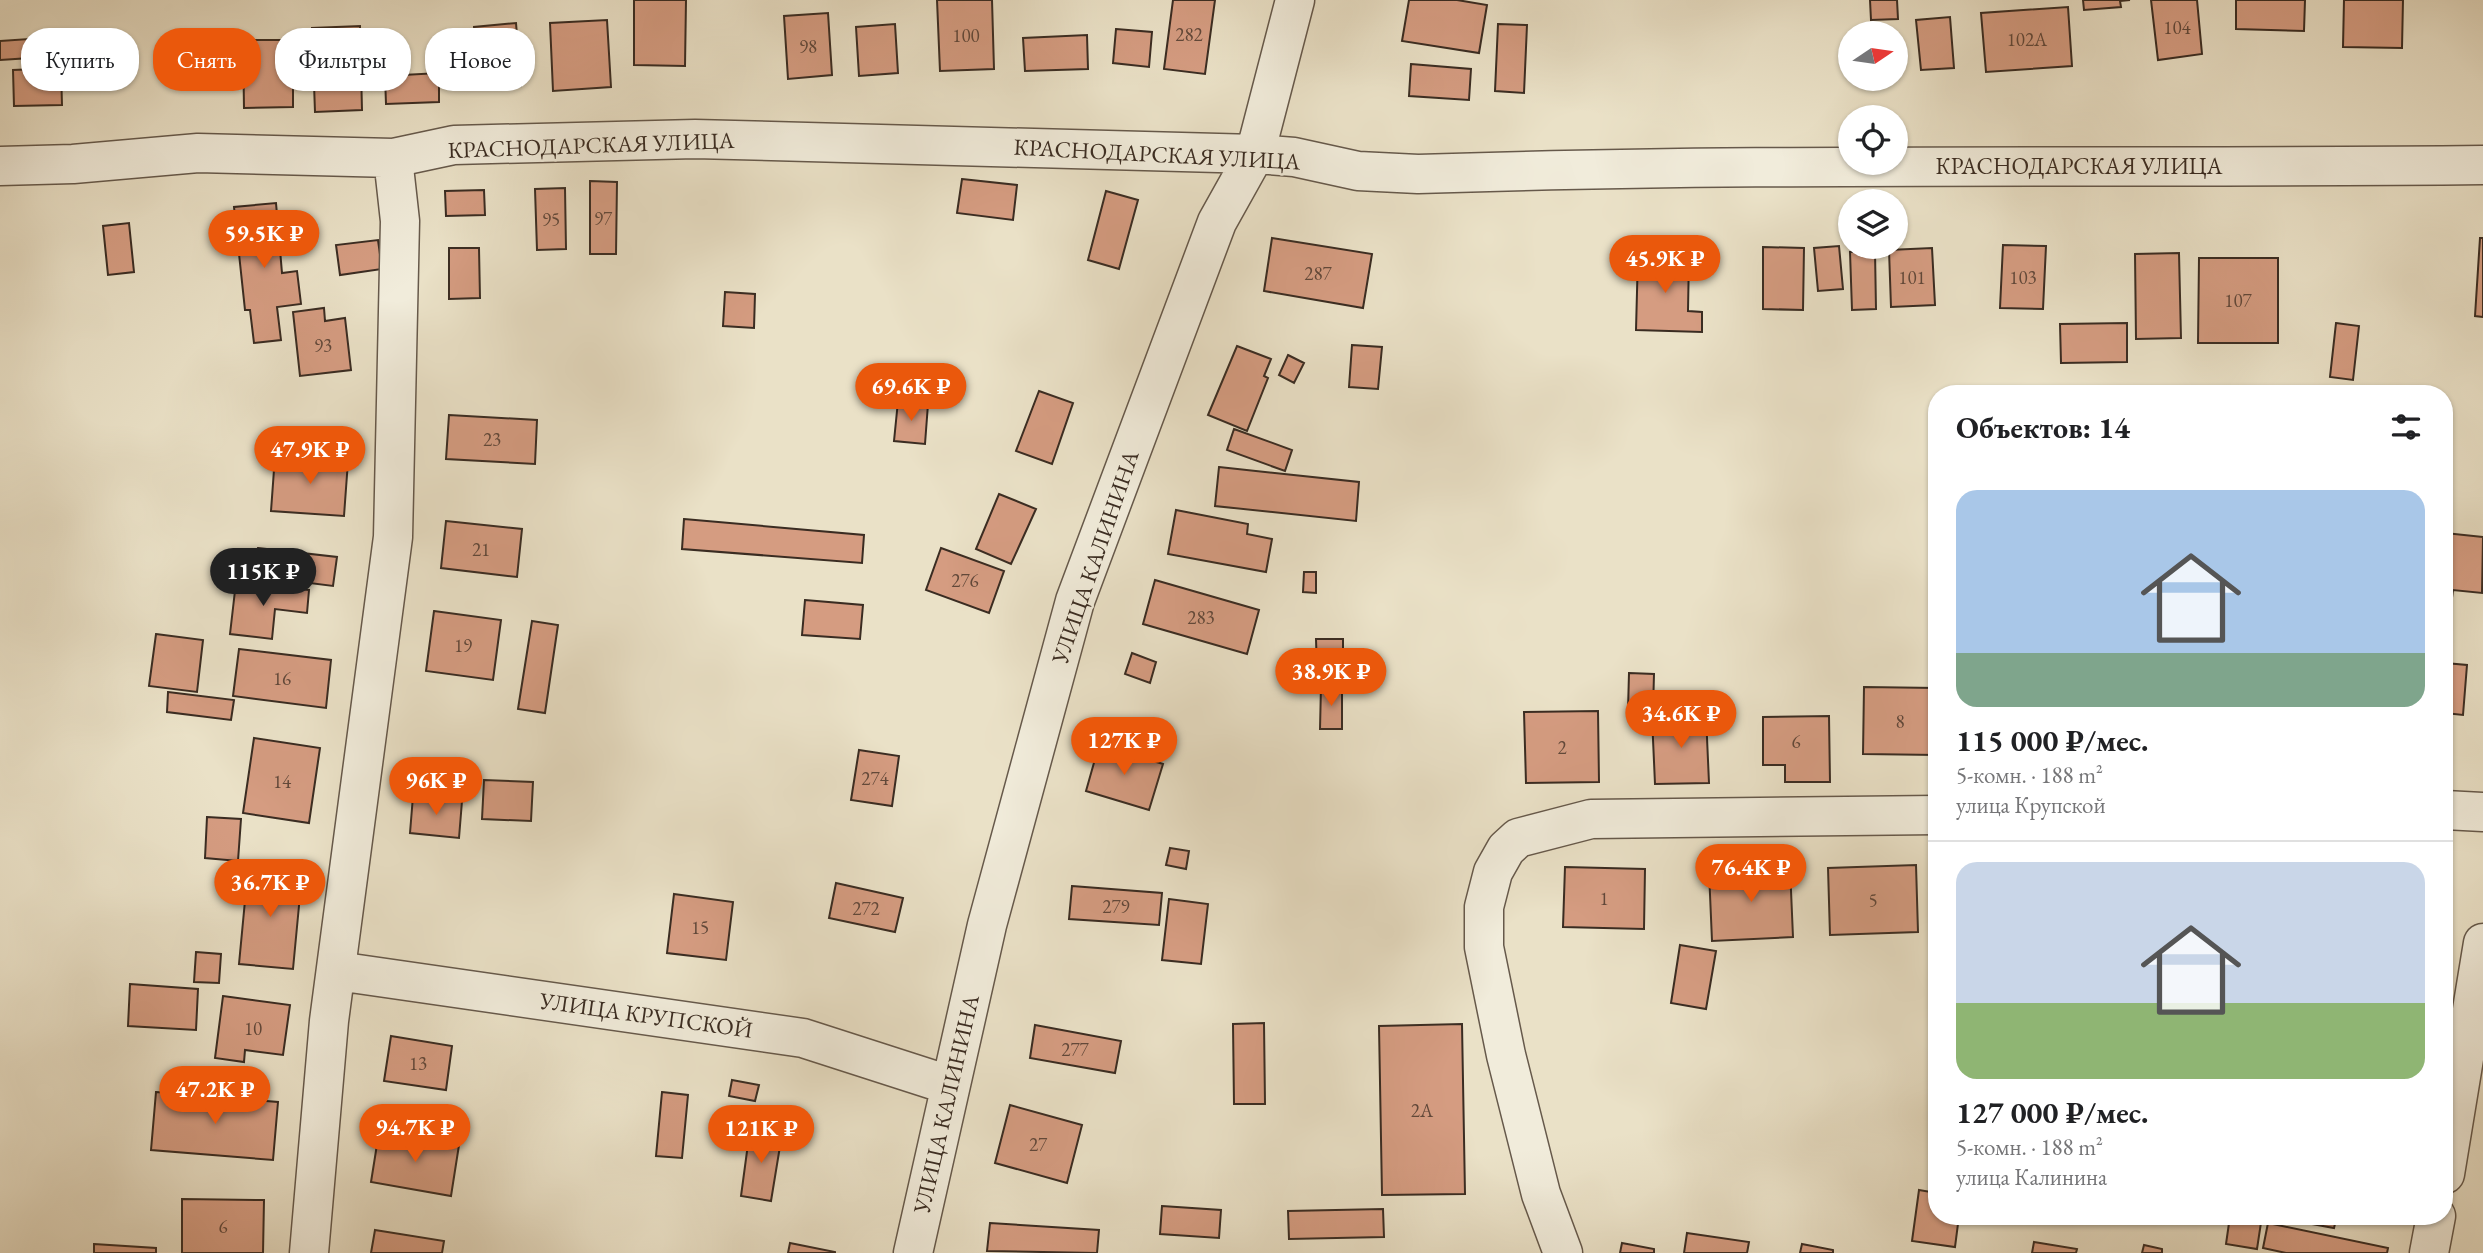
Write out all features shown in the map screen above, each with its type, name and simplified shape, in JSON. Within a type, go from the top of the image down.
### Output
[{"type":"street","name":"УЛИЦА КАЛИНИНА","points":[[913,1253],[987,925],[1075,601],[1217,222],[1255,154],[1295,0]]},
{"type":"street","name":"КРАСНОДАРСКАЯ УЛИЦА","points":[[0,166],[73,164],[198,153],[393,158],[454,145],[695,139],[1255,154],[1294,157],[1358,171],[1418,174],[1834,165],[2259,167],[2483,164]]},
{"type":"street","points":[[309,1253],[329,1021],[393,537],[400,221],[393,158]]},
{"type":"street","points":[[2453,810],[2483,811]]},
{"type":"street","points":[[1563,1253],[1541,1194],[1506,1055],[1482,922],[1493,872],[1500,857],[1518,838],[1591,819],[1928,815]]},
{"type":"street","points":[[2453,1125],[2483,943]]},
{"type":"street","name":"УЛИЦА КРУПСКОЙ","points":[[337,971],[803,1038],[949,1085]]},
{"type":"street","points":[[2429,1253],[2434,1225]]},
{"type":"building","points":[[634,0],[686,0],[685,66],[634,65]]},
{"type":"building","points":[[937,0],[992,0],[994,69],[940,71]]},
{"type":"building","points":[[1173,0],[1215,0],[1205,74],[1164,69]]},
{"type":"building","points":[[1409,0],[1457,0],[1487,5],[1479,53],[1402,41]]},
{"type":"building","points":[[1870,0],[1897,0],[1898,19],[1871,20]]},
{"type":"building","points":[[2083,0],[2130,0],[2120,1],[2121,7],[2084,10]]},
{"type":"building","points":[[2151,0],[2197,0],[2202,54],[2158,60]]},
{"type":"building","points":[[2236,0],[2305,0],[2304,31],[2236,29]]},
{"type":"building","points":[[2344,0],[2403,0],[2402,48],[2343,47]]},
{"type":"building","points":[[2068,7],[2072,66],[1986,72],[1981,13]]},
{"type":"building","points":[[828,13],[832,75],[788,79],[784,16]]},
{"type":"building","points":[[1950,17],[1954,68],[1921,70],[1916,20]]},
{"type":"building","points":[[607,20],[611,87],[553,91],[550,23]]},
{"type":"building","points":[[516,23],[516,28],[474,28]]},
{"type":"building","points":[[895,24],[898,73],[859,76],[856,27]]},
{"type":"building","points":[[1498,24],[1527,25],[1524,93],[1495,91]]},
{"type":"building","points":[[360,26],[360,28],[312,28]]},
{"type":"building","points":[[1116,29],[1152,32],[1149,67],[1113,63]]},
{"type":"building","points":[[1087,35],[1088,69],[1025,71],[1023,38]]},
{"type":"building","points":[[21,40],[21,59],[0,60],[0,41]]},
{"type":"building","points":[[261,40],[275,40],[275,91],[293,91],[293,107],[244,108],[244,91],[261,91]]},
{"type":"building","points":[[1411,64],[1471,69],[1469,100],[1409,96]]},
{"type":"building","points":[[13,70],[21,70],[21,91],[62,91],[62,105],[14,106]]},
{"type":"building","points":[[425,74],[425,91],[439,91],[439,102],[386,104],[386,91],[411,91],[411,75]]},
{"type":"building","points":[[314,91],[362,91],[362,110],[315,112]]},
{"type":"building","points":[[962,179],[1017,185],[1013,220],[957,213]]},
{"type":"building","points":[[590,181],[617,182],[616,254],[590,254]]},
{"type":"building","points":[[565,188],[566,249],[537,250],[535,189]]},
{"type":"building","points":[[484,190],[485,215],[446,216],[445,191]]},
{"type":"building","points":[[1106,191],[1138,200],[1119,269],[1088,260]]},
{"type":"building","points":[[276,203],[282,273],[297,271],[301,304],[277,307],[281,340],[254,343],[250,310],[245,310],[234,207]]},
{"type":"building","points":[[129,223],[134,272],[108,275],[103,226]]},
{"type":"building","points":[[1272,238],[1372,254],[1363,308],[1264,291]]},
{"type":"building","points":[[2480,238],[2483,238],[2483,317],[2475,316]]},
{"type":"building","points":[[378,240],[382,269],[340,275],[336,245]]},
{"type":"building","points":[[2003,245],[2046,246],[2043,309],[2000,308]]},
{"type":"building","points":[[1838,246],[1843,289],[1818,291],[1814,248]]},
{"type":"building","points":[[1763,247],[1804,248],[1803,310],[1763,309]]},
{"type":"building","points":[[449,248],[479,248],[480,298],[449,299]]},
{"type":"building","points":[[1932,248],[1935,305],[1891,307],[1889,259],[1908,259],[1908,249]]},
{"type":"building","points":[[2179,253],[2181,338],[2136,339],[2135,254]]},
{"type":"building","points":[[1638,254],[1689,256],[1688,311],[1702,312],[1702,332],[1636,330]]},
{"type":"building","points":[[2199,258],[2278,258],[2278,343],[2198,343]]},
{"type":"building","points":[[1850,259],[1875,259],[1876,309],[1852,310]]},
{"type":"building","points":[[725,292],[755,294],[754,328],[723,326]]},
{"type":"building","points":[[324,308],[325,321],[345,318],[351,370],[300,376],[293,312]]},
{"type":"building","points":[[2127,323],[2127,362],[2061,363],[2060,324]]},
{"type":"building","points":[[2336,323],[2359,326],[2353,380],[2330,377]]},
{"type":"building","points":[[1352,345],[1382,347],[1378,389],[1349,387]]},
{"type":"building","points":[[1237,346],[1271,359],[1264,376],[1268,378],[1247,431],[1208,415]]},
{"type":"building","points":[[1288,355],[1304,363],[1294,383],[1279,375]]},
{"type":"building","points":[[1039,391],[1073,403],[1052,464],[1016,451]]},
{"type":"building","points":[[898,401],[928,404],[925,444],[894,441]]},
{"type":"building","points":[[449,415],[537,420],[535,464],[446,459]]},
{"type":"building","points":[[1234,429],[1292,450],[1285,471],[1227,450]]},
{"type":"building","points":[[275,456],[348,461],[344,516],[271,511]]},
{"type":"building","points":[[1219,467],[1359,482],[1356,521],[1215,506]]},
{"type":"building","points":[[999,494],[1036,509],[1011,564],[976,549]]},
{"type":"building","points":[[1176,510],[1248,524],[1247,534],[1272,539],[1266,572],[1168,554]]},
{"type":"building","points":[[684,519],[864,535],[862,563],[682,549]]},
{"type":"building","points":[[446,521],[522,529],[517,577],[441,568]]},
{"type":"building","points":[[2453,534],[2483,537],[2482,593],[2453,590]]},
{"type":"building","points":[[258,548],[337,557],[333,586],[254,576]]},
{"type":"building","points":[[941,548],[1004,571],[989,613],[926,590]]},
{"type":"building","points":[[1304,572],[1316,572],[1316,593],[1303,592]]},
{"type":"building","points":[[1155,580],[1259,610],[1247,654],[1143,624]]},
{"type":"building","points":[[236,582],[309,590],[307,613],[275,609],[272,639],[230,634]]},
{"type":"building","points":[[805,600],[863,605],[860,639],[802,635]]},
{"type":"building","points":[[434,611],[501,620],[493,680],[426,671]]},
{"type":"building","points":[[532,621],[558,625],[545,713],[518,709]]},
{"type":"building","points":[[156,634],[203,640],[197,692],[149,686]]},
{"type":"building","points":[[1316,639],[1343,639],[1343,671],[1317,672]]},
{"type":"building","points":[[239,649],[331,660],[326,708],[233,696]]},
{"type":"building","points":[[1132,653],[1156,662],[1150,683],[1125,674]]},
{"type":"building","points":[[2453,664],[2467,665],[2463,715],[2453,714]]},
{"type":"building","points":[[1629,673],[1654,674],[1653,711],[1628,710]]},
{"type":"building","points":[[1321,686],[1342,686],[1342,729],[1320,729]]},
{"type":"building","points":[[1864,687],[1928,688],[1928,755],[1863,754]]},
{"type":"building","points":[[168,692],[234,700],[231,720],[167,712]]},
{"type":"building","points":[[1598,711],[1599,782],[1526,783],[1524,712]]},
{"type":"building","points":[[1706,715],[1709,783],[1655,784],[1652,717]]},
{"type":"building","points":[[1829,716],[1830,782],[1785,782],[1785,765],[1763,765],[1763,717]]},
{"type":"building","points":[[254,738],[320,748],[309,823],[243,813]]},
{"type":"building","points":[[1099,745],[1163,764],[1149,810],[1086,791]]},
{"type":"building","points":[[859,750],[899,756],[892,806],[851,800]]},
{"type":"building","points":[[484,780],[533,782],[531,821],[482,819]]},
{"type":"building","points":[[413,796],[462,801],[459,838],[410,833]]},
{"type":"building","points":[[207,817],[241,819],[238,861],[205,858]]},
{"type":"building","points":[[1170,848],[1189,851],[1186,869],[1166,865]]},
{"type":"building","points":[[1916,865],[1918,932],[1830,935],[1828,868]]},
{"type":"building","points":[[1565,867],[1645,869],[1644,929],[1563,927]]},
{"type":"building","points":[[1790,867],[1793,937],[1712,941],[1709,871]]},
{"type":"building","points":[[248,869],[302,874],[293,969],[239,964]]},
{"type":"building","points":[[836,883],[903,898],[895,932],[829,918]]},
{"type":"building","points":[[1072,886],[1162,893],[1159,925],[1069,919]]},
{"type":"building","points":[[674,894],[733,902],[726,960],[667,953]]},
{"type":"building","points":[[1169,899],[1208,904],[1201,964],[1162,960]]},
{"type":"building","points":[[1680,945],[1716,951],[1706,1009],[1671,1003]]},
{"type":"building","points":[[196,952],[221,954],[219,983],[194,982]]},
{"type":"building","points":[[130,984],[198,989],[196,1030],[128,1026]]},
{"type":"building","points":[[223,996],[290,1005],[283,1055],[245,1050],[244,1062],[215,1058]]},
{"type":"building","points":[[1264,1023],[1265,1104],[1234,1104],[1233,1024]]},
{"type":"building","points":[[1462,1024],[1465,1194],[1382,1195],[1379,1026]]},
{"type":"building","points":[[1035,1025],[1121,1041],[1115,1073],[1030,1058]]},
{"type":"building","points":[[391,1036],[452,1046],[446,1090],[384,1081]]},
{"type":"building","points":[[732,1080],[759,1085],[755,1101],[729,1096]]},
{"type":"building","points":[[156,1092],[278,1102],[273,1160],[151,1150]]},
{"type":"building","points":[[662,1092],[688,1095],[682,1158],[656,1156]]},
{"type":"building","points":[[1010,1105],[1082,1125],[1067,1183],[995,1163]]},
{"type":"building","points":[[750,1129],[782,1134],[771,1201],[741,1196]]},
{"type":"building","points":[[379,1132],[459,1145],[451,1196],[371,1182]]},
{"type":"building","points":[[1919,1190],[1928,1192],[1928,1225],[1958,1225],[1955,1247],[1912,1241]]},
{"type":"building","points":[[182,1199],[264,1200],[263,1253],[182,1253]]},
{"type":"building","points":[[1162,1206],[1221,1210],[1219,1238],[1160,1234]]},
{"type":"building","points":[[1383,1209],[1384,1237],[1289,1239],[1288,1211]]},
{"type":"building","points":[[990,1223],[1099,1230],[1097,1253],[987,1251]]},
{"type":"building","points":[[2229,1225],[2261,1225],[2257,1249],[2226,1244]]},
{"type":"building","points":[[2268,1225],[2278,1225],[2388,1248],[2387,1253],[2286,1253],[2263,1248]]},
{"type":"building","points":[[375,1230],[444,1241],[442,1253],[371,1253]]},
{"type":"building","points":[[1687,1233],[1749,1242],[1747,1253],[1684,1253]]},
{"type":"building","points":[[2034,1242],[2077,1249],[2076,1253],[2032,1253]]},
{"type":"building","points":[[790,1243],[835,1252],[835,1253],[788,1253]]},
{"type":"building","points":[[1622,1243],[1654,1249],[1654,1253],[1620,1253]]},
{"type":"building","points":[[94,1244],[156,1248],[156,1253],[94,1253]]},
{"type":"building","points":[[1802,1244],[1833,1250],[1833,1253],[1800,1253]]},
{"type":"building","points":[[2144,1245],[2162,1249],[2162,1253],[2142,1253]]}]
